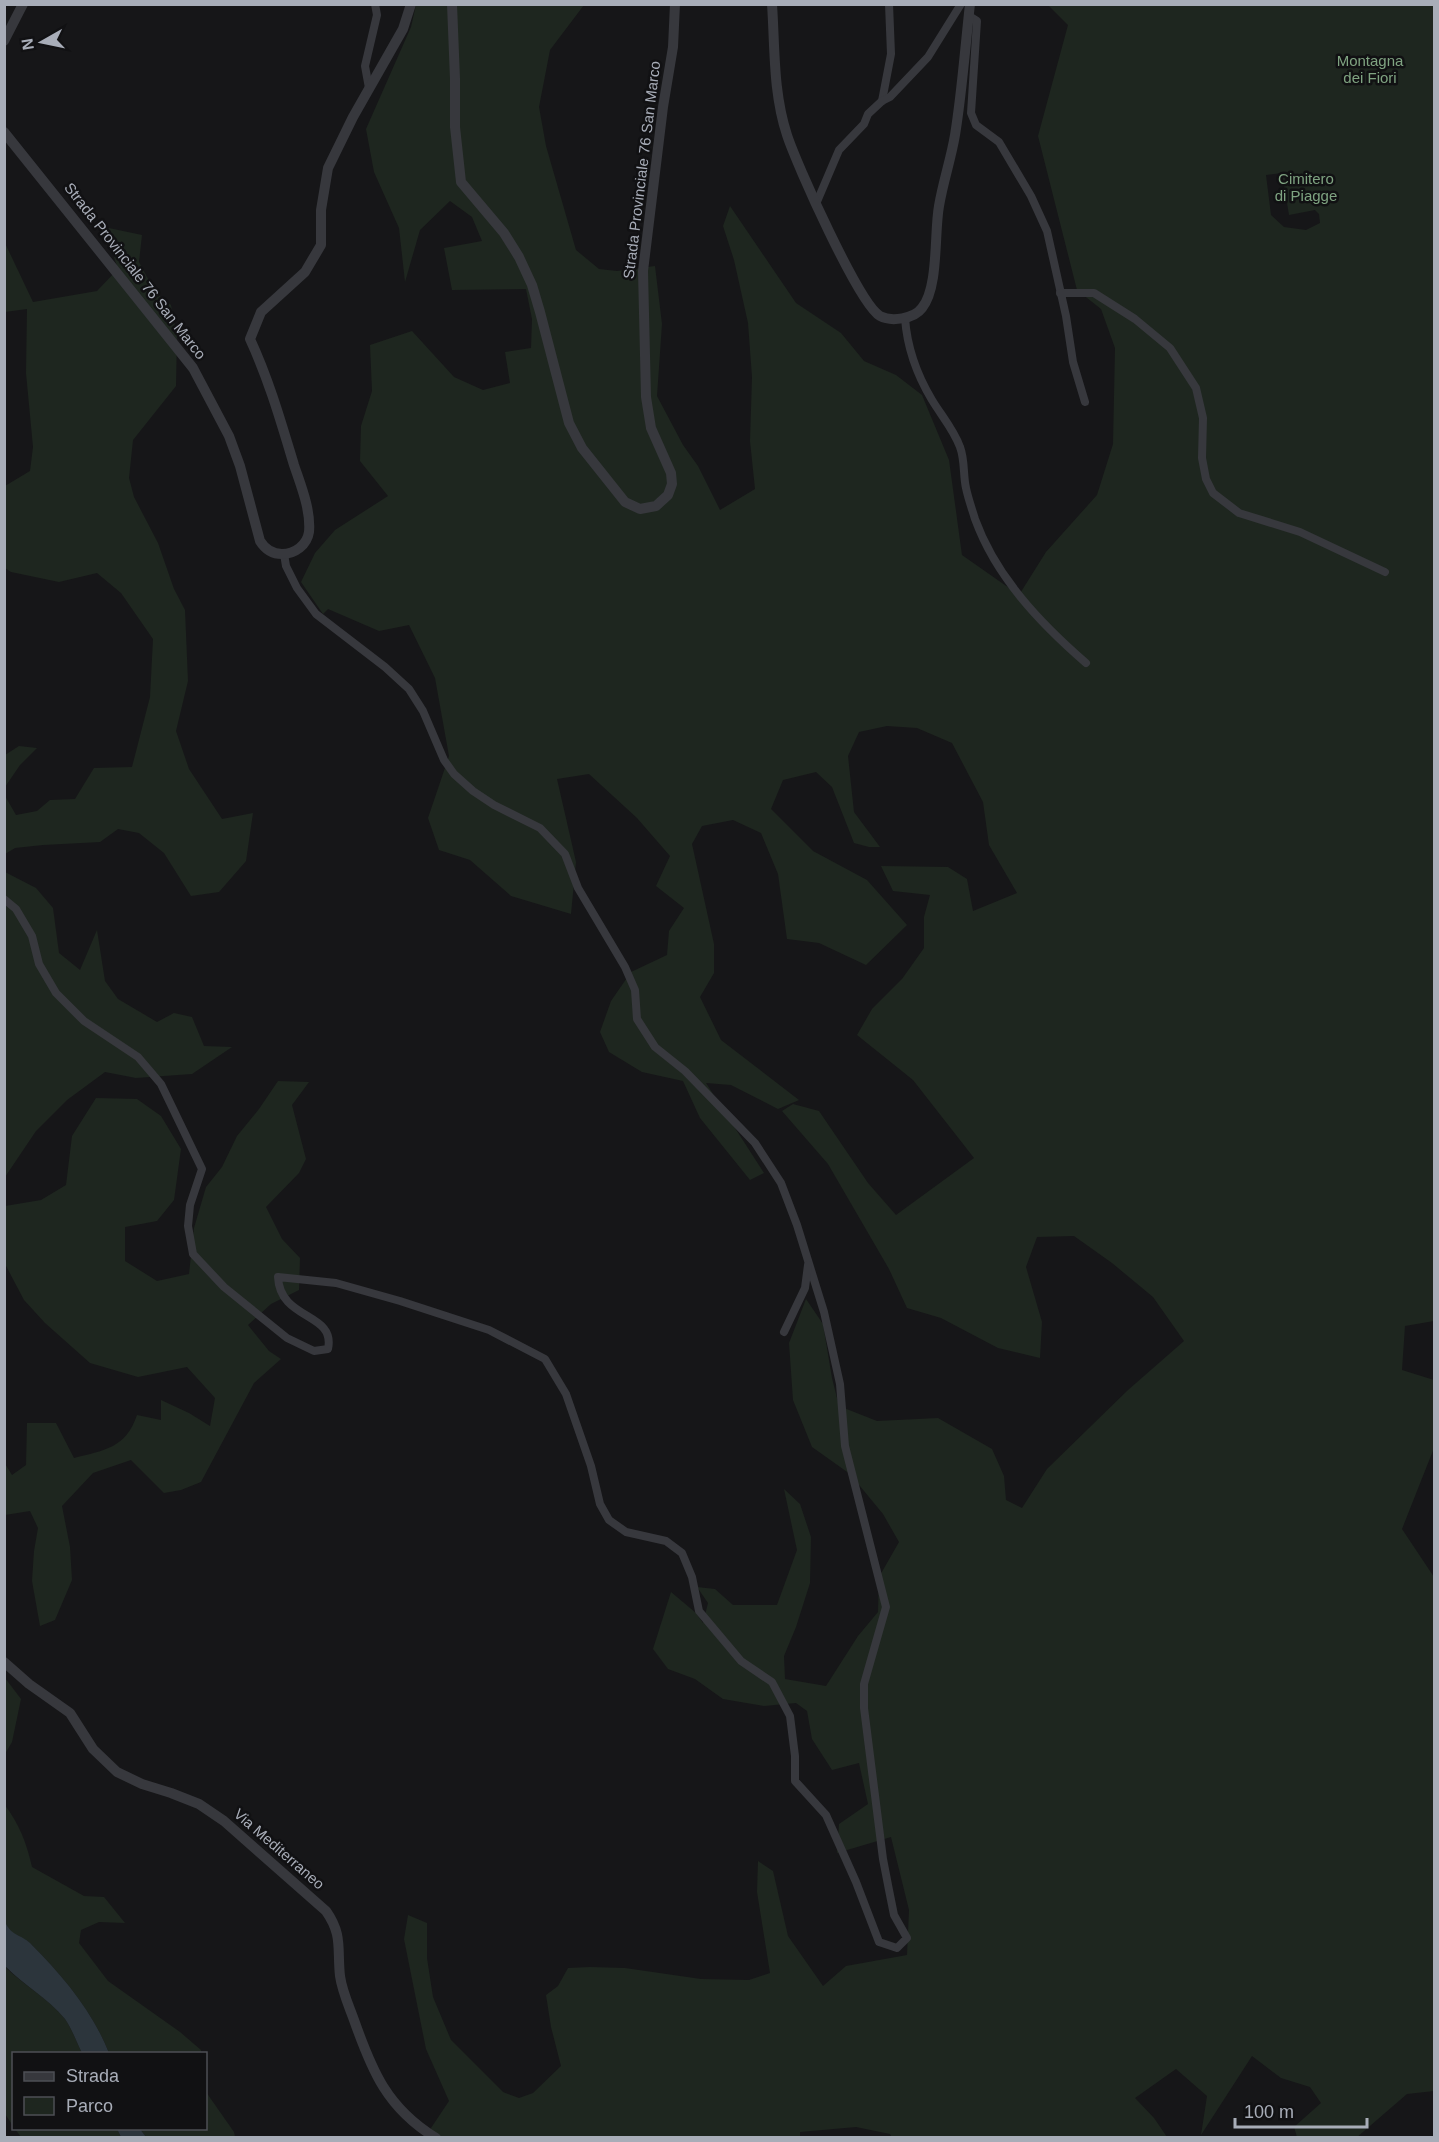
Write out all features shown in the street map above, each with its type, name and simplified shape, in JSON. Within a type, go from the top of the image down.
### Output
[{"type":"street","points":[[4,41],[23,4]]},
{"type":"street","points":[[369,88],[364,66],[377,15],[375,4]]},
{"type":"street","points":[[4,899],[16,909],[32,936],[39,964],[56,993],[84,1021],[138,1057],[161,1084],[202,1169],[190,1205],[188,1226],[193,1254],[224,1287],[287,1338],[314,1351],[328,1349],[330,1339],[325,1327],[293,1309],[279,1287],[278,1277],[336,1283],[400,1301],[489,1330],[545,1359],[566,1394],[591,1466],[600,1504],[609,1520],[626,1532],[666,1541],[682,1553],[692,1577],[699,1611],[741,1661],[772,1682],[790,1716],[795,1756],[795,1781],[826,1815],[856,1882],[879,1942],[897,1948],[907,1938],[894,1915],[887,1880],[864,1708],[864,1684],[886,1607],[845,1446],[840,1384],[825,1312],[781,1183],[755,1143],[686,1071],[655,1047],[637,1019],[634,990],[625,967],[578,888],[565,854],[540,828],[494,805],[454,774],[444,760],[434,732],[409,689],[385,667],[316,614],[297,588],[286,566],[284,554],[297,550],[309,532],[308,512],[266,374],[250,339],[261,312],[305,272],[321,245],[321,210],[328,168],[369,88],[403,29],[411,4]]},
{"type":"street","name":"Strada Provinciale 76 San Marco","points":[[452,4],[455,127],[461,182],[504,233],[519,257],[532,285],[562,401],[576,438],[625,502],[634,508],[645,509],[665,500],[672,484],[671,473],[651,428],[646,397],[643,271],[663,107],[673,47],[675,4]]},
{"type":"street","points":[[772,4],[776,80],[786,134],[816,204],[861,293],[872,309],[880,316],[888,318],[905,318],[915,315],[922,309],[930,288],[938,208],[956,128],[969,10]]},
{"type":"street","points":[[882,101],[891,54],[889,4]]},
{"type":"street","points":[[816,204],[839,150],[864,124],[868,114],[890,97],[928,57],[961,4]]},
{"type":"street","points":[[969,10],[977,21],[972,119],[999,142],[1031,196],[1047,231],[1073,362],[1085,402]]},
{"type":"street","name":"Strada Provinciale 76 San Marco","points":[[4,132],[193,368],[229,436],[240,466],[260,541],[271,551],[284,554]]},
{"type":"street","points":[[1060,293],[1094,293],[1135,319],[1170,348],[1196,388],[1203,418],[1204,468],[1206,479],[1213,493],[1239,513],[1300,532],[1385,572]]},
{"type":"street","points":[[905,318],[907,342],[914,361],[930,398],[961,448],[966,488],[976,521],[993,559],[1031,610],[1056,638],[1086,663]]},
{"type":"street","points":[[784,1332],[805,1288],[808,1260]]},
{"type":"street","name":"Via Mediterraneo","points":[[4,1662],[70,1713],[93,1749],[117,1772],[142,1784],[199,1804],[224,1821],[312,1896],[326,1911],[335,1924],[340,1943],[340,1978],[344,1992],[379,2082],[404,2114],[436,2138]]},
{"type":"green space","points":[[416,5],[584,5],[550,50],[539,107],[546,146],[576,250],[599,269],[617,271],[655,266],[662,324],[657,396],[683,445],[698,466],[720,510],[755,489],[750,441],[752,377],[748,323],[734,260],[723,226],[730,206],[796,303],[841,333],[864,361],[896,375],[922,395],[949,460],[962,555],[1019,595],[1046,552],[1097,495],[1113,444],[1115,348],[1101,309],[1077,290],[1038,136],[1068,25],[1048,5],[1434,5],[1434,1321],[1405,1326],[1402,1370],[1434,1380],[1434,1448],[1402,1529],[1434,1577],[1434,2091],[1407,2094],[1356,2138],[1297,2137],[1294,2127],[1321,2103],[1310,2087],[1281,2078],[1252,2056],[1201,2135],[1207,2096],[1176,2069],[1135,2098],[1154,2118],[1167,2137],[892,2138],[890,2134],[856,2127],[800,2132],[800,2138],[425,2137],[449,2101],[426,2049],[404,1939],[408,1915],[427,1923],[427,1958],[433,1997],[451,2040],[503,2092],[519,2098],[533,2093],[561,2066],[546,1995],[558,1986],[568,1968],[625,1968],[701,1979],[749,1980],[770,1973],[757,1892],[758,1861],[773,1871],[788,1936],[823,1986],[846,1966],[907,1955],[909,1910],[891,1837],[837,1853],[839,1824],[868,1804],[859,1763],[832,1770],[812,1739],[807,1711],[796,1703],[764,1706],[723,1699],[695,1679],[668,1669],[653,1649],[671,1592],[696,1613],[703,1623],[708,1603],[697,1587],[715,1589],[733,1605],[777,1605],[797,1550],[784,1489],[800,1504],[811,1537],[810,1583],[784,1656],[785,1679],[826,1686],[858,1636],[878,1612],[879,1577],[899,1542],[883,1514],[850,1474],[812,1447],[793,1400],[789,1343],[806,1299],[823,1324],[839,1406],[877,1421],[938,1418],[992,1449],[1004,1476],[1006,1500],[1022,1508],[1047,1469],[1128,1390],[1184,1341],[1153,1297],[1112,1263],[1074,1236],[1037,1237],[1026,1267],[1042,1322],[1040,1358],[998,1348],[941,1318],[907,1308],[889,1269],[828,1164],[782,1111],[793,1104],[819,1111],[868,1183],[896,1215],[974,1158],[913,1080],[857,1035],[872,1009],[902,979],[924,948],[924,917],[930,895],[893,891],[881,866],[948,867],[967,879],[973,911],[1017,893],[989,845],[983,802],[952,743],[917,728],[887,726],[859,732],[848,756],[854,812],[880,847],[854,843],[832,787],[816,772],[783,780],[771,809],[813,851],[867,880],[907,925],[866,965],[819,943],[787,939],[778,874],[761,833],[733,820],[702,826],[692,844],[714,944],[714,973],[700,997],[721,1040],[799,1100],[778,1109],[731,1085],[706,1083],[764,1173],[750,1180],[700,1118],[683,1081],[642,1072],[609,1052],[600,1032],[611,1001],[631,972],[667,955],[669,931],[684,908],[656,886],[670,856],[637,818],[589,774],[557,779],[576,862],[571,914],[511,896],[470,860],[439,850],[428,818],[449,756],[435,678],[409,625],[379,631],[328,609],[323,614],[301,582],[315,553],[335,530],[388,496],[360,461],[361,426],[372,391],[370,345],[412,331],[454,377],[483,390],[510,383],[505,352],[531,348],[532,319],[526,289],[452,290],[444,248],[482,241],[472,217],[450,201],[420,230],[405,282],[399,228],[374,172],[366,129],[411,27]],"holes":[[[1282,173],[1289,215],[1315,210],[1319,214],[1320,223],[1306,230],[1284,227],[1271,215],[1266,175]]]},
{"type":"green space","points":[[104,227],[142,235],[139,262],[155,292],[171,305],[177,336],[176,386],[133,440],[129,478],[134,497],[158,543],[174,589],[185,610],[188,681],[176,731],[189,769],[222,819],[253,813],[246,861],[219,892],[191,896],[164,853],[139,833],[118,829],[100,842],[15,848],[5,854],[5,796],[16,815],[37,811],[50,800],[75,799],[94,768],[132,767],[150,697],[153,639],[121,593],[97,573],[59,582],[11,572],[5,568],[5,486],[30,471],[33,447],[26,373],[27,309],[5,312],[4,241],[33,302],[97,291],[118,269]]},
{"type":"green space","points":[[19,746],[37,748],[20,765],[5,787],[5,755]]},
{"type":"green space","points":[[5,872],[36,888],[53,908],[59,953],[80,970],[97,930],[105,981],[118,999],[157,1022],[174,1013],[192,1017],[204,1046],[232,1047],[192,1074],[136,1078],[105,1072],[67,1100],[36,1131],[5,1177]]},
{"type":"green space","points":[[278,1081],[309,1082],[292,1105],[306,1159],[299,1173],[266,1207],[282,1239],[300,1258],[299,1290],[271,1304],[248,1325],[269,1351],[281,1359],[254,1383],[201,1482],[181,1490],[164,1493],[131,1460],[93,1473],[62,1506],[70,1547],[72,1580],[55,1620],[40,1626],[32,1581],[38,1528],[30,1511],[5,1515],[4,1462],[12,1475],[26,1465],[27,1423],[56,1423],[74,1458],[113,1446],[127,1435],[137,1415],[161,1420],[161,1400],[210,1426],[215,1398],[187,1367],[138,1377],[90,1363],[45,1323],[24,1300],[5,1264],[5,1206],[41,1200],[66,1185],[72,1136],[96,1098],[137,1099],[161,1116],[181,1149],[174,1200],[157,1221],[125,1227],[125,1261],[157,1281],[189,1274],[194,1228],[206,1187],[222,1167],[237,1136]]},
{"type":"green space","points":[[5,1678],[21,1699],[12,1742],[5,1754]]},
{"type":"green space","points":[[4,1804],[22,1834],[32,1867],[84,1896],[104,1897],[125,1923],[99,1922],[81,1930],[79,1943],[108,1981],[180,2032],[201,2052],[109,2052],[95,2023],[66,1982],[32,1945],[13,1933],[4,1922]]},
{"type":"green space","points":[[4,1966],[58,2011],[68,2023],[82,2052],[12,2052],[12,2124],[5,2114]]},
{"type":"green space","points":[[207,2093],[234,2132],[235,2137],[146,2137],[141,2130],[207,2130]]},
{"type":"green space","points":[[16,2130],[118,2130],[121,2137],[21,2137]]},
{"type":"shaded area","points":[[5,1922],[14,1933],[32,1945],[66,1982],[95,2023],[109,2052],[82,2052],[65,2019],[5,1966]]},
{"type":"shaded area","points":[[118,2130],[141,2130],[146,2137],[121,2137]]},
{"type":"park label","name":"Montagna dei Fiori","points":[[1370,70]]},
{"type":"park label","name":"Cimitero di Piagge","points":[[1306,188]]}]
